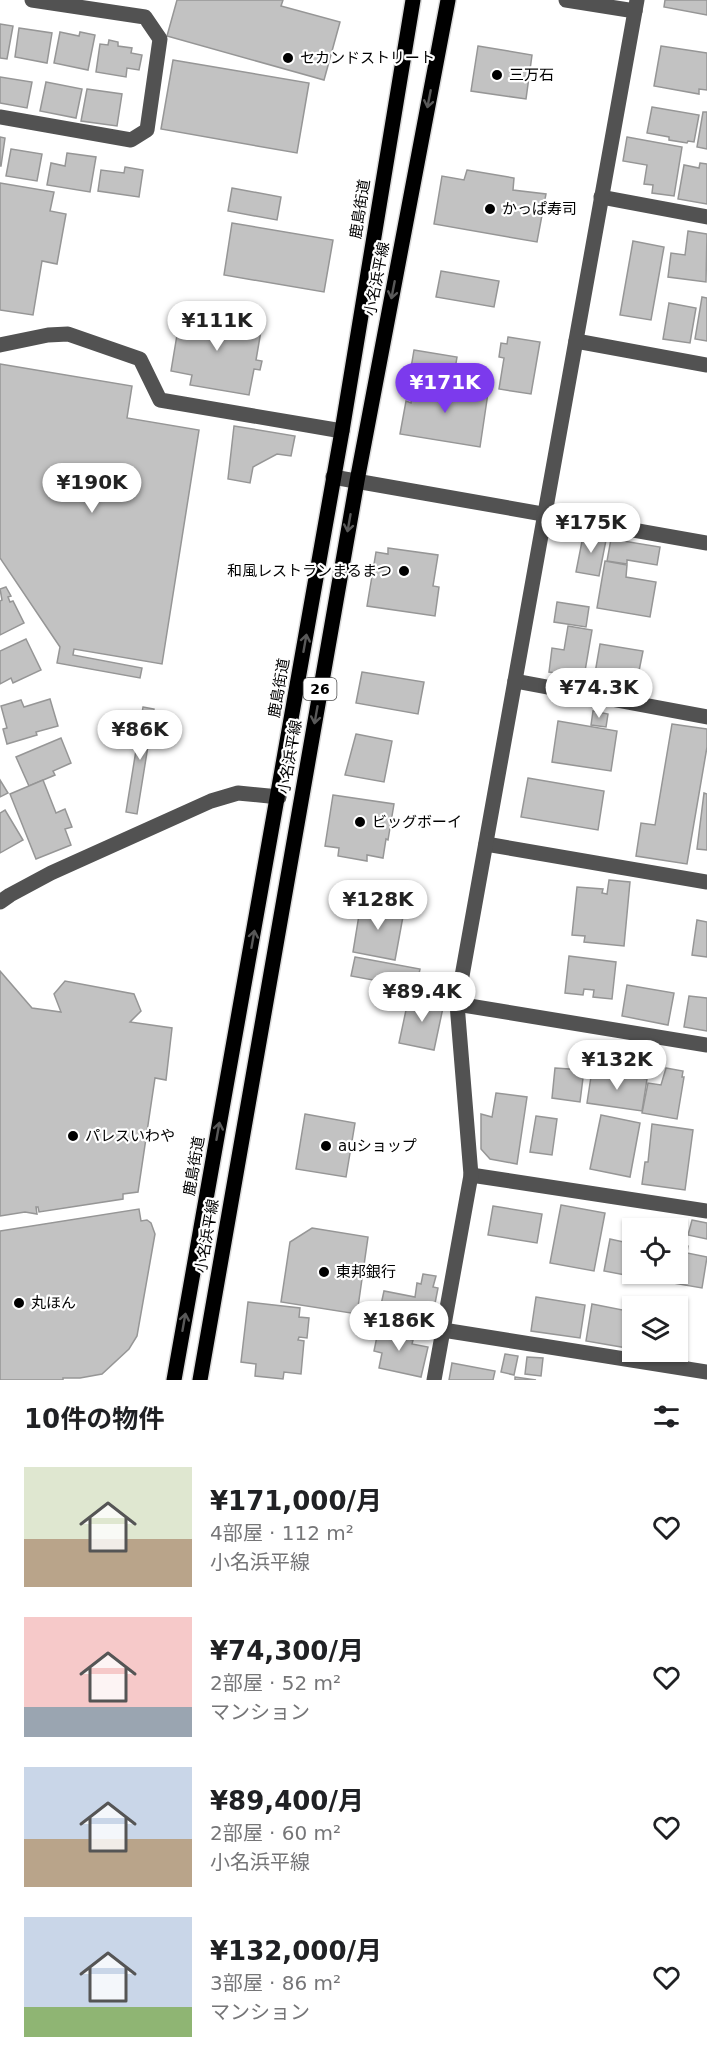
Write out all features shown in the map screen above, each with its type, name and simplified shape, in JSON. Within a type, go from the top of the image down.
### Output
[{"type":"main road","name":"鹿島街道","points":[[174,1380],[279,796],[413,0]]},
{"type":"main road","name":"小名浜平線","points":[[200,1380],[357,481],[448,0]]},
{"type":"street","points":[[0,117],[131,140],[147,130],[160,39],[145,17],[32,0]]},
{"type":"street","points":[[434,1380],[471,1175],[457,1004],[636,5],[566,0]]},
{"type":"street","points":[[602,197],[707,217]]},
{"type":"street","points":[[0,345],[48,335],[68,334],[140,359],[160,400],[342,431]]},
{"type":"street","points":[[576,341],[707,365]]},
{"type":"street","points":[[333,477],[707,543]]},
{"type":"street","points":[[515,681],[707,717]]},
{"type":"street","points":[[0,902],[51,873],[211,801],[238,793],[279,796]]},
{"type":"street","points":[[486,844],[707,882]]},
{"type":"street","points":[[457,1004],[707,1045]]},
{"type":"street","points":[[471,1175],[707,1211]]},
{"type":"street","points":[[443,1330],[707,1372]]},
{"type":"building","name":"セカンドストリート","points":[[177,0],[283,0],[281,6],[340,22],[324,80],[167,36]]},
{"type":"building","points":[[665,0],[707,0],[707,15],[664,7]]},
{"type":"building","points":[[0,24],[13,26],[7,59],[0,58]]},
{"type":"building","points":[[19,28],[52,33],[47,63],[15,57]]},
{"type":"building","points":[[60,32],[79,36],[80,32],[95,35],[88,70],[54,63]]},
{"type":"building","points":[[109,40],[118,42],[118,46],[132,48],[131,53],[142,55],[139,70],[127,68],[126,77],[96,72],[100,44],[108,45]]},
{"type":"building","points":[[478,46],[532,55],[526,99],[471,91]]},
{"type":"building","points":[[661,46],[707,53],[707,90],[699,89],[699,94],[654,86]]},
{"type":"building","points":[[173,60],[309,83],[297,153],[161,129]]},
{"type":"building","points":[[0,77],[32,82],[27,108],[0,103]]},
{"type":"building","points":[[46,82],[82,89],[76,118],[40,111]]},
{"type":"building","points":[[87,89],[122,94],[117,126],[81,121]]},
{"type":"building","points":[[652,107],[699,115],[694,142],[669,140],[669,137],[647,133]]},
{"type":"building","points":[[703,112],[707,112],[707,149],[697,147]]},
{"type":"building","points":[[0,137],[5,138],[1,166],[0,166]]},
{"type":"building","points":[[627,137],[682,147],[674,196],[652,193],[653,185],[644,184],[647,165],[623,161]]},
{"type":"building","points":[[11,149],[42,154],[37,181],[6,176]]},
{"type":"building","points":[[67,153],[96,157],[90,192],[47,185],[51,163],[65,166]]},
{"type":"building","points":[[700,163],[707,164],[707,204],[678,199],[684,165],[699,168]]},
{"type":"building","points":[[125,167],[143,170],[139,197],[98,191],[101,170],[124,173]]},
{"type":"building","name":"かっぱ寿司","points":[[467,170],[514,178],[513,190],[546,194],[537,242],[434,224],[442,176],[464,180]]},
{"type":"building","points":[[0,183],[54,192],[50,211],[66,214],[57,264],[42,261],[33,315],[0,310]]},
{"type":"building","points":[[232,188],[281,197],[277,220],[228,211]]},
{"type":"building","points":[[232,223],[333,240],[324,292],[224,275]]},
{"type":"building","points":[[688,231],[707,234],[706,282],[668,277],[671,253],[685,255]]},
{"type":"building","points":[[633,241],[664,247],[651,320],[620,315]]},
{"type":"building","points":[[441,271],[499,281],[494,307],[436,297]]},
{"type":"building","points":[[702,297],[707,298],[707,341],[695,339]]},
{"type":"building","points":[[669,303],[696,308],[690,343],[663,339]]},
{"type":"building","points":[[181,311],[262,325],[256,360],[262,361],[260,370],[254,369],[249,395],[190,385],[192,375],[171,371]]},
{"type":"building","points":[[508,337],[540,342],[531,394],[499,389],[504,358],[499,357],[501,343],[507,344]]},
{"type":"building","points":[[414,350],[457,357],[453,381],[410,374]]},
{"type":"building","points":[[0,364],[132,386],[127,418],[199,430],[162,664],[74,649],[73,655],[142,668],[140,678],[57,663],[60,647],[0,558]]},
{"type":"building","points":[[414,382],[488,393],[480,447],[400,434],[406,401],[411,403]]},
{"type":"building","points":[[234,426],[295,436],[291,456],[277,454],[253,467],[250,483],[228,479]]},
{"type":"building","points":[[584,531],[607,535],[599,576],[576,572]]},
{"type":"building","points":[[611,539],[660,547],[657,565],[627,560],[627,564],[607,561]]},
{"type":"building","name":"和風レストランまるまつ","points":[[388,548],[438,555],[433,586],[439,587],[435,616],[367,606],[376,552],[388,554]]},
{"type":"building","points":[[605,561],[627,565],[626,577],[656,582],[650,617],[597,608]]},
{"type":"building","points":[[6,587],[11,596],[8,597],[10,602],[13,601],[24,623],[0,635],[0,601],[2,600],[0,589]]},
{"type":"building","points":[[557,602],[589,607],[586,627],[554,622]]},
{"type":"building","points":[[568,626],[592,630],[584,677],[549,672],[552,648],[564,650]]},
{"type":"building","points":[[26,639],[41,670],[13,683],[11,678],[0,684],[0,651]]},
{"type":"building","points":[[600,644],[643,651],[636,686],[594,679]]},
{"type":"building","points":[[362,672],[424,682],[418,714],[356,703]]},
{"type":"building","points":[[50,699],[58,726],[7,744],[3,729],[7,728],[1,706],[21,700],[24,707]]},
{"type":"building","points":[[143,707],[154,709],[137,814],[126,812]]},
{"type":"building","points":[[593,711],[608,714],[606,727],[591,725]]},
{"type":"building","points":[[558,721],[617,731],[611,771],[552,762]]},
{"type":"building","points":[[672,724],[707,729],[707,747],[687,864],[636,856],[641,823],[655,825]]},
{"type":"building","points":[[356,734],[392,741],[384,782],[345,775]]},
{"type":"building","points":[[61,738],[71,763],[53,771],[55,775],[29,786],[16,757]]},
{"type":"building","points":[[528,778],[604,791],[598,830],[521,817]]},
{"type":"building","points":[[0,780],[8,793],[0,797]]},
{"type":"building","points":[[43,780],[56,813],[65,809],[72,827],[65,829],[71,845],[36,859],[10,794]]},
{"type":"building","points":[[704,793],[707,794],[707,850],[697,849]]},
{"type":"building","name":"ビッグボーイ","points":[[333,795],[394,804],[383,858],[367,855],[367,861],[338,856],[339,848],[325,846]]},
{"type":"building","points":[[5,810],[23,840],[0,853],[0,813]]},
{"type":"building","points":[[609,880],[630,882],[624,946],[584,942],[585,936],[572,935],[577,887],[603,889],[602,893],[607,894]]},
{"type":"building","points":[[361,903],[404,911],[395,960],[353,952]]},
{"type":"building","points":[[697,920],[707,922],[707,957],[692,955]]},
{"type":"building","points":[[569,956],[616,962],[612,999],[593,997],[594,990],[584,989],[583,995],[565,993]]},
{"type":"building","points":[[355,957],[420,969],[416,988],[351,976]]},
{"type":"building","name":"パレスいわや","points":[[0,971],[32,1008],[61,1012],[54,994],[65,981],[134,994],[141,1011],[130,1022],[172,1028],[166,1080],[155,1078],[138,1192],[123,1194],[123,1199],[39,1212],[36,1207],[37,1214],[25,1212],[0,1216]]},
{"type":"building","points":[[627,985],[674,993],[668,1025],[622,1016]]},
{"type":"building","points":[[409,996],[444,1003],[434,1050],[399,1043]]},
{"type":"building","points":[[689,996],[707,998],[707,1031],[684,1027]]},
{"type":"building","points":[[555,1068],[584,1070],[580,1102],[552,1098]]},
{"type":"building","points":[[666,1068],[683,1071],[677,1119],[642,1113],[648,1083],[661,1085]]},
{"type":"building","points":[[592,1070],[647,1079],[642,1111],[587,1103]]},
{"type":"building","points":[[496,1093],[527,1097],[517,1164],[490,1159],[481,1149],[481,1114],[492,1117]]},
{"type":"building","name":"auショップ","points":[[305,1114],[355,1123],[346,1177],[296,1169]]},
{"type":"building","points":[[601,1115],[640,1123],[630,1177],[590,1169]]},
{"type":"building","points":[[536,1116],[557,1119],[552,1155],[530,1152]]},
{"type":"building","points":[[652,1124],[693,1130],[685,1190],[642,1184],[645,1162],[648,1162]]},
{"type":"building","points":[[561,1205],[605,1213],[594,1271],[550,1263]]},
{"type":"building","points":[[493,1206],[542,1214],[537,1243],[488,1235]]},
{"type":"building","points":[[139,1209],[141,1221],[147,1220],[151,1223],[155,1234],[137,1336],[129,1349],[102,1374],[63,1378],[63,1380],[0,1380],[0,1231]]},
{"type":"building","points":[[692,1220],[707,1223],[707,1239],[688,1235]]},
{"type":"building","name":"東邦銀行","points":[[312,1228],[368,1237],[357,1314],[281,1302],[290,1242]]},
{"type":"building","points":[[610,1239],[622,1242],[622,1274],[604,1271]]},
{"type":"building","points":[[688,1253],[707,1257],[702,1288],[678,1284],[688,1284]]},
{"type":"building","points":[[423,1274],[436,1276],[433,1287],[438,1288],[431,1324],[379,1314],[384,1291],[415,1297],[417,1283],[421,1284]]},
{"type":"building","points":[[536,1297],[585,1305],[580,1338],[531,1331]]},
{"type":"building","points":[[248,1302],[300,1308],[299,1317],[309,1318],[307,1338],[299,1337],[298,1340],[304,1341],[301,1374],[284,1372],[283,1379],[255,1376],[256,1364],[241,1362]]},
{"type":"building","points":[[592,1304],[622,1310],[622,1347],[586,1341]]},
{"type":"building","points":[[380,1322],[397,1326],[395,1336],[413,1340],[412,1344],[428,1347],[421,1377],[379,1368],[382,1353],[374,1351]]},
{"type":"building","points":[[505,1354],[518,1356],[514,1375],[501,1372]]},
{"type":"building","points":[[527,1357],[543,1358],[541,1376],[525,1374]]},
{"type":"building","points":[[452,1363],[495,1371],[493,1380],[449,1380]]},
{"type":"building","points":[[515,1377],[536,1380],[515,1380]]},
{"type":"place","name":"セカンドストリート","points":[[288,58]]},
{"type":"place","name":"三万石","points":[[497,75]]},
{"type":"place","name":"かっぱ寿司","points":[[490,209]]},
{"type":"place","name":"和風レストランまるまつ","points":[[404,571]]},
{"type":"place","name":"ビッグボーイ","points":[[360,822]]},
{"type":"place","name":"パレスいわや","points":[[73,1136]]},
{"type":"place","name":"auショップ","points":[[326,1146]]},
{"type":"place","name":"東邦銀行","points":[[324,1272]]},
{"type":"place","name":"丸ほん","points":[[19,1303]]}]
